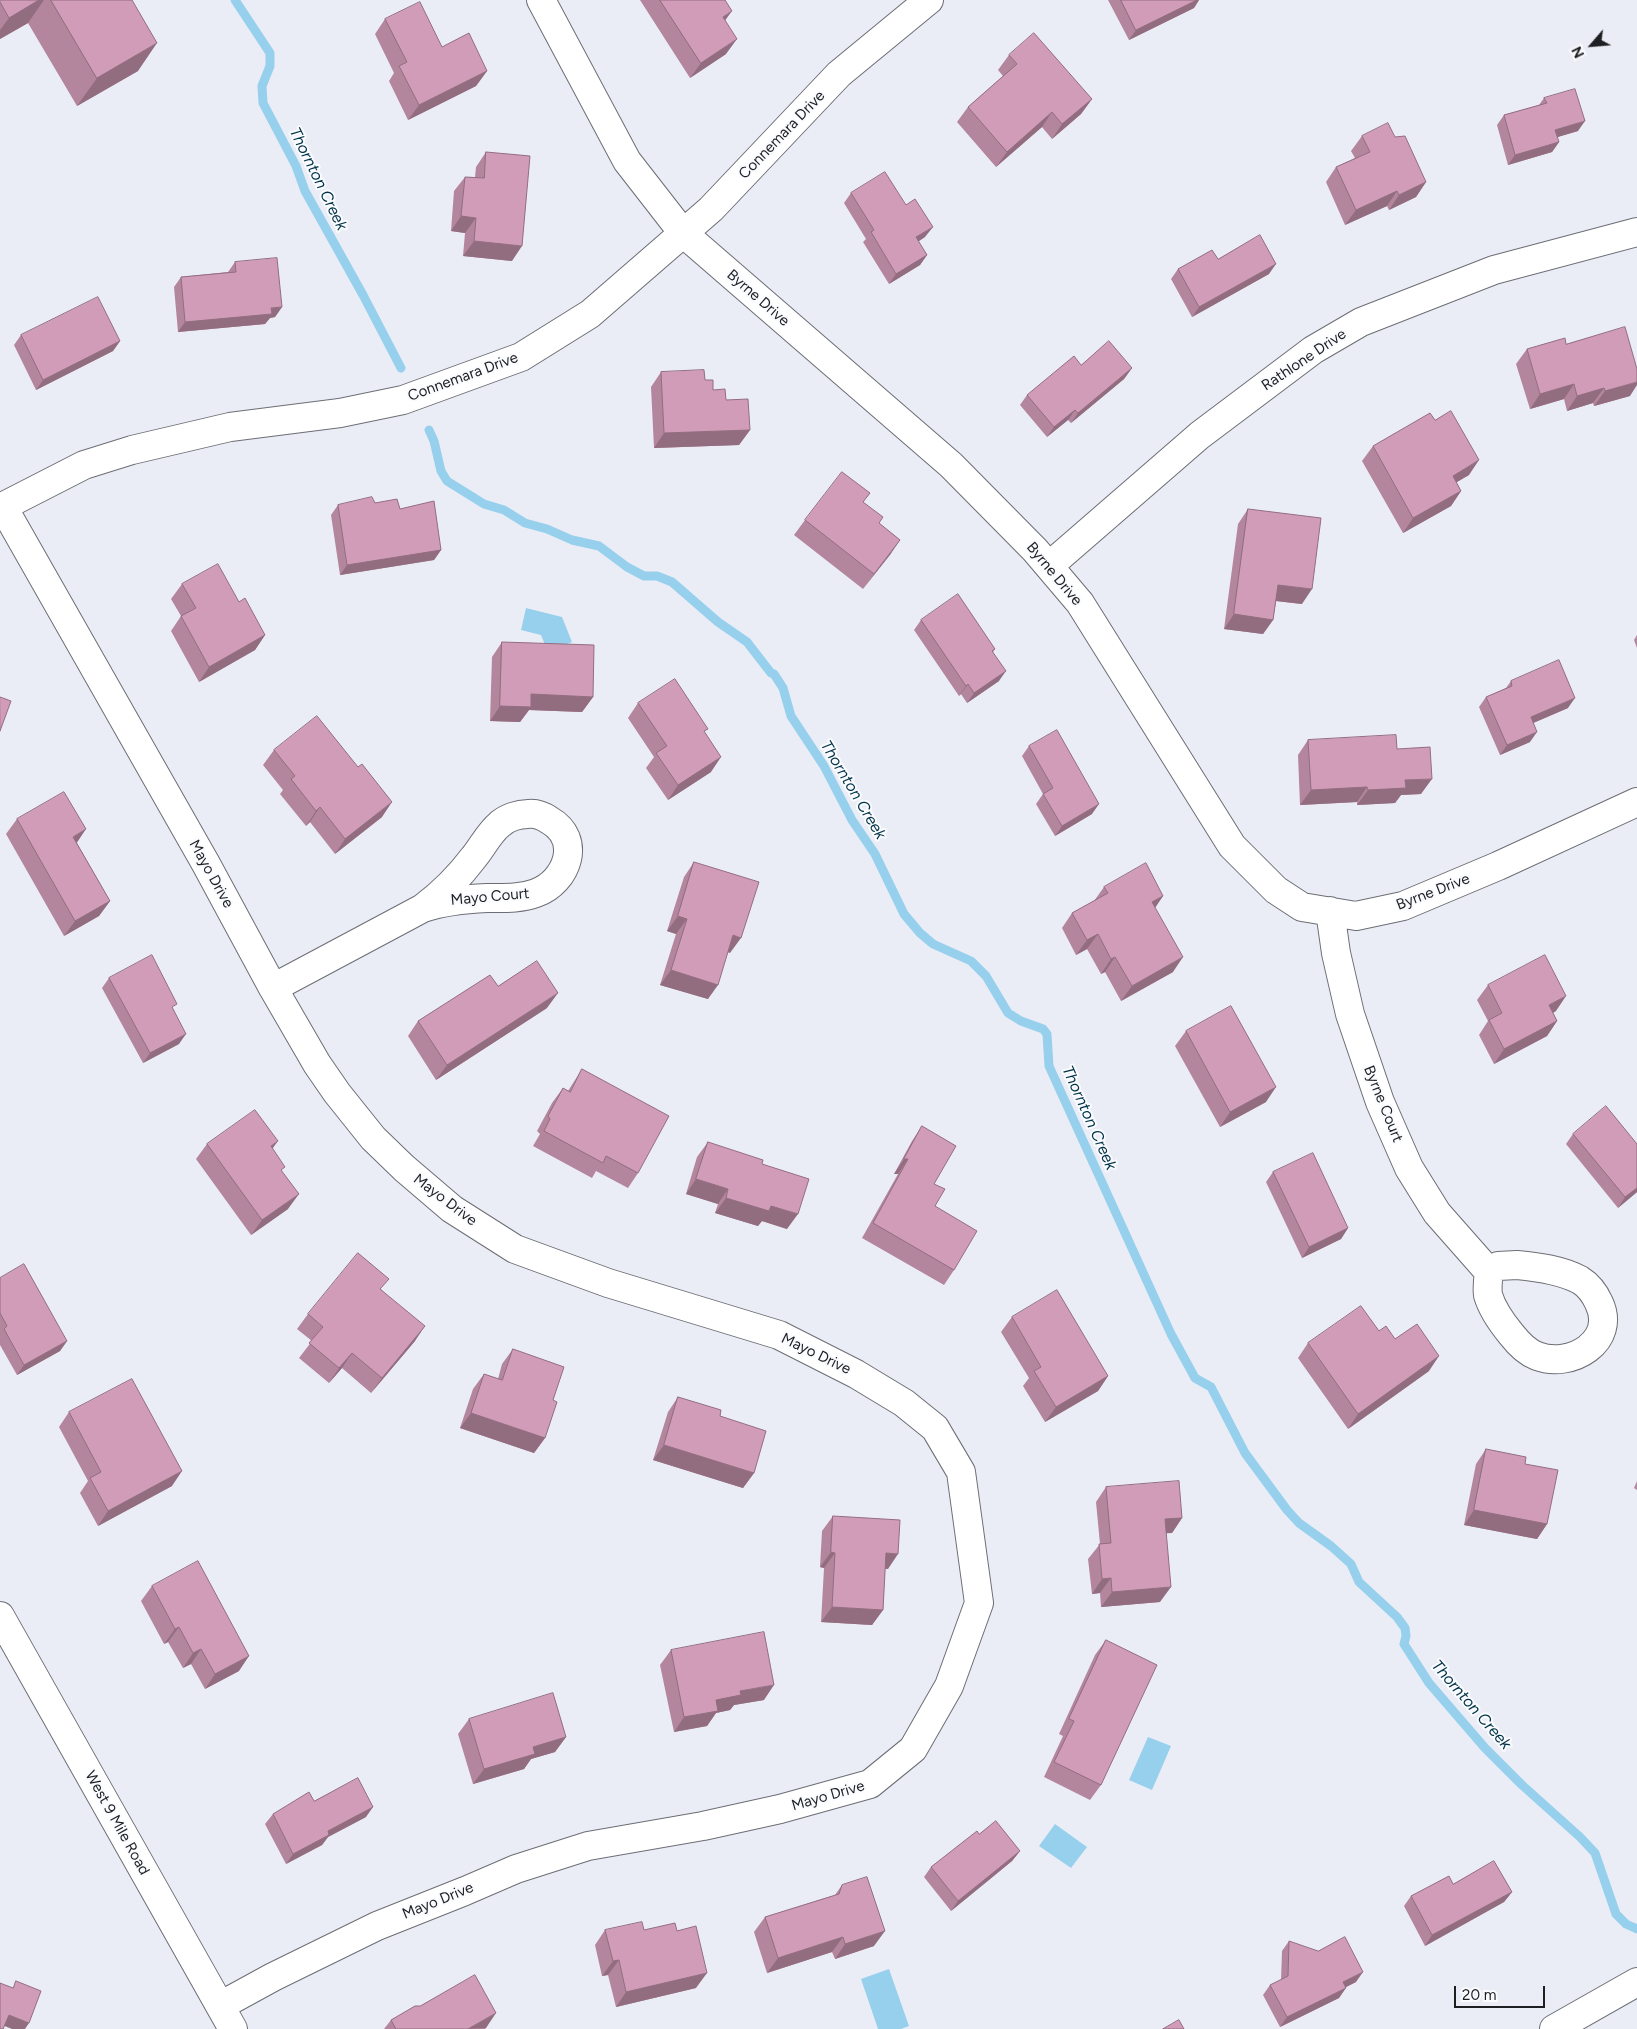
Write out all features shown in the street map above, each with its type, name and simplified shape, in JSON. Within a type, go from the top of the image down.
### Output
[{"type":"street","name":"Byrne Drive","points":[[541,0],[627,161],[684,233],[951,465],[1036,550],[1080,603],[1232,846],[1276,890],[1302,907],[1356,916],[1403,906],[1498,866],[1637,802]]},
{"type":"street","name":"Connemara Drive","points":[[2,508],[84,465],[132,450],[230,427],[340,413],[403,400],[521,358],[590,314],[712,209],[839,74],[929,0]]},
{"type":"street","name":"Rathlone Drive","points":[[1049,566],[1200,435],[1313,350],[1361,322],[1494,270],[1637,232]]},
{"type":"street","name":"Mayo Drive","points":[[2,508],[201,855],[273,988],[317,1064],[337,1093],[373,1138],[404,1168],[452,1209],[515,1249],[608,1283],[779,1335],[856,1374],[904,1403],[935,1428],[961,1472],[979,1603],[949,1686],[913,1749],[870,1784],[780,1810],[703,1826],[588,1846],[516,1869],[377,1926],[273,1977],[227,2018]]},
{"type":"street","name":"Mayo Court","points":[[273,988],[423,908],[443,901],[512,898],[536,893],[557,880],[564,869],[568,847],[565,836],[557,824],[543,816],[530,813],[515,816],[501,823],[453,883],[423,908]]},
{"type":"street","name":"Byrne Court","points":[[1330,911],[1336,953],[1350,1014],[1380,1102],[1409,1168],[1437,1213],[1489,1272]]},
{"type":"street","name":"West 9 Mile Road","points":[[0,1616],[227,2018]]},
{"type":"street","points":[[1554,2029],[1637,1982]]},
{"type":"water","points":[[526,608],[562,617],[572,642],[548,652],[541,635],[521,630]]},
{"type":"water","points":[[1148,1737],[1171,1746],[1152,1790],[1129,1780]]},
{"type":"water","points":[[1055,1824],[1087,1847],[1071,1868],[1039,1846]]},
{"type":"water","points":[[889,1969],[909,2026],[901,2029],[878,2029],[861,1979]]},
{"type":"building","points":[[0,0],[39,0],[9,18]]},
{"type":"building","points":[[51,0],[132,0],[157,43],[97,78]]},
{"type":"building","points":[[660,0],[725,0],[732,11],[723,17],[737,39],[701,63]]},
{"type":"building","points":[[1121,0],[1197,0],[1136,30]]},
{"type":"building","points":[[420,2],[442,47],[469,33],[487,71],[419,105],[399,66],[407,62],[385,19]]},
{"type":"building","points":[[1034,33],[1092,99],[1062,124],[1052,112],[1007,152],[968,107],[1017,64],[1009,55]]},
{"type":"building","points":[[1575,89],[1585,121],[1555,130],[1559,142],[1515,155],[1504,115],[1547,103],[1544,98]]},
{"type":"building","points":[[1388,123],[1395,137],[1405,136],[1426,182],[1399,195],[1397,191],[1356,210],[1336,167],[1370,152],[1362,136]]},
{"type":"building","points":[[486,152],[530,156],[522,246],[474,241],[476,218],[461,216],[465,177],[484,178]]},
{"type":"building","points":[[885,172],[906,205],[915,199],[933,227],[916,237],[927,255],[896,274],[871,232],[874,230],[851,193]]},
{"type":"building","points":[[1260,235],[1276,264],[1199,307],[1178,269],[1212,250],[1218,259]]},
{"type":"building","points":[[277,258],[282,307],[271,308],[272,314],[185,322],[181,277],[236,272],[235,262]]},
{"type":"building","points":[[98,297],[120,341],[43,380],[21,335]]},
{"type":"building","points":[[1625,327],[1637,369],[1637,382],[1605,391],[1604,388],[1577,396],[1574,384],[1540,394],[1527,349],[1565,338],[1566,344]]},
{"type":"building","points":[[1109,341],[1132,368],[1078,413],[1075,410],[1054,427],[1027,395],[1074,356],[1081,365]]},
{"type":"building","points":[[704,370],[705,380],[713,380],[713,390],[725,389],[726,400],[748,399],[750,430],[664,433],[661,372]]},
{"type":"building","points":[[1451,411],[1479,460],[1453,476],[1461,491],[1413,518],[1373,446],[1430,413],[1435,420]]},
{"type":"building","points":[[842,472],[870,493],[863,502],[883,517],[879,523],[900,540],[874,574],[805,520]]},
{"type":"building","points":[[372,497],[375,503],[397,499],[400,509],[434,501],[441,550],[347,565],[338,505]]},
{"type":"building","points":[[1248,509],[1321,518],[1312,589],[1278,585],[1273,620],[1234,614]]},
{"type":"building","points":[[218,564],[239,602],[245,598],[265,635],[209,667],[181,616],[196,608],[182,584]]},
{"type":"building","points":[[958,594],[995,649],[992,651],[1006,671],[974,693],[968,684],[966,686],[921,620]]},
{"type":"building","points":[[502,642],[594,645],[593,697],[531,694],[531,707],[500,706]]},
{"type":"building","points":[[1559,660],[1575,698],[1531,717],[1537,732],[1507,745],[1486,697],[1512,686],[1511,681]]},
{"type":"building","points":[[675,679],[708,729],[704,731],[721,757],[678,785],[656,753],[667,746],[638,703]]},
{"type":"building","points":[[0,697],[11,701],[0,731]]},
{"type":"building","points":[[317,716],[358,767],[362,764],[392,802],[345,839],[320,807],[316,811],[291,779],[295,776],[274,750]]},
{"type":"building","points":[[1057,730],[1099,804],[1062,826],[1043,794],[1053,788],[1029,746]]},
{"type":"building","points":[[1396,735],[1397,749],[1430,747],[1432,779],[1405,780],[1406,788],[1368,790],[1367,787],[1311,790],[1308,740]]},
{"type":"building","points":[[64,792],[86,829],[73,837],[110,901],[75,921],[17,819]]},
{"type":"building","points":[[694,862],[759,882],[741,938],[733,935],[718,985],[671,970],[687,919],[678,916]]},
{"type":"building","points":[[1146,863],[1163,896],[1152,902],[1183,957],[1132,986],[1115,957],[1111,959],[1098,934],[1087,940],[1072,913],[1108,893],[1104,887]]},
{"type":"building","points":[[152,955],[177,1004],[172,1007],[186,1034],[150,1053],[109,978]]},
{"type":"building","points":[[1545,955],[1566,996],[1549,1005],[1557,1021],[1504,1049],[1489,1020],[1502,1013],[1488,985]]},
{"type":"building","points":[[537,961],[558,993],[447,1065],[418,1021],[490,975],[498,986]]},
{"type":"building","points":[[1231,1006],[1276,1087],[1230,1112],[1186,1031]]},
{"type":"building","points":[[582,1069],[669,1116],[638,1173],[606,1156],[603,1163],[544,1131],[550,1119],[548,1116],[563,1088],[570,1092]]},
{"type":"building","points":[[1606,1106],[1637,1144],[1637,1188],[1625,1197],[1573,1134]]},
{"type":"building","points":[[255,1110],[278,1141],[271,1146],[285,1167],[281,1170],[299,1194],[262,1220],[207,1144]]},
{"type":"building","points":[[922,1126],[956,1146],[934,1184],[945,1189],[935,1206],[977,1231],[954,1270],[873,1223],[908,1159],[904,1159]]},
{"type":"building","points":[[708,1142],[763,1160],[762,1164],[809,1179],[798,1214],[771,1206],[769,1211],[726,1198],[728,1189],[696,1179]]},
{"type":"building","points":[[1313,1153],[1348,1228],[1309,1247],[1273,1172]]},
{"type":"building","points":[[358,1253],[389,1279],[380,1289],[425,1326],[382,1378],[352,1353],[339,1368],[309,1343],[323,1327],[308,1314]]},
{"type":"building","points":[[24,1264],[67,1341],[24,1365],[4,1329],[7,1326],[0,1313],[0,1278]]},
{"type":"building","points":[[1057,1290],[1108,1376],[1056,1407],[1034,1371],[1041,1367],[1012,1317]]},
{"type":"building","points":[[1361,1306],[1379,1331],[1386,1326],[1395,1339],[1417,1324],[1439,1356],[1358,1414],[1308,1343]]},
{"type":"building","points":[[513,1349],[564,1367],[553,1400],[557,1402],[545,1438],[471,1413],[484,1374],[502,1380]]},
{"type":"building","points":[[132,1379],[182,1471],[108,1511],[90,1478],[101,1472],[69,1412]]},
{"type":"building","points":[[678,1397],[721,1410],[720,1416],[766,1431],[754,1473],[664,1445]]},
{"type":"building","points":[[1486,1449],[1526,1457],[1525,1464],[1558,1470],[1547,1524],[1474,1510]]},
{"type":"building","points":[[1179,1481],[1182,1518],[1165,1519],[1171,1587],[1112,1592],[1111,1578],[1102,1579],[1099,1544],[1111,1543],[1106,1487]]},
{"type":"building","points":[[833,1516],[900,1520],[898,1554],[886,1553],[883,1610],[832,1607],[835,1553],[831,1552]]},
{"type":"building","points":[[198,1561],[249,1656],[215,1674],[201,1649],[193,1653],[179,1627],[175,1629],[152,1586]]},
{"type":"building","points":[[764,1632],[774,1685],[740,1691],[741,1695],[716,1700],[718,1711],[684,1717],[671,1650]]},
{"type":"building","points":[[1106,1640],[1157,1665],[1101,1785],[1054,1762],[1074,1721],[1069,1719]]},
{"type":"building","points":[[553,1693],[566,1737],[533,1747],[535,1754],[484,1769],[469,1719]]},
{"type":"building","points":[[358,1778],[373,1807],[328,1831],[329,1835],[293,1854],[273,1814],[309,1792],[314,1801]]},
{"type":"building","points":[[996,1821],[1020,1851],[958,1901],[931,1867],[977,1831],[979,1834]]},
{"type":"building","points":[[1494,1861],[1512,1892],[1432,1935],[1411,1896],[1449,1876],[1453,1884]]},
{"type":"building","points":[[867,1877],[885,1931],[845,1944],[843,1937],[778,1958],[765,1917],[839,1894],[842,1885]]},
{"type":"building","points":[[642,1922],[644,1930],[675,1923],[677,1931],[696,1926],[707,1973],[626,1992],[619,1960],[613,1961],[605,1930]]},
{"type":"building","points":[[1345,1937],[1363,1972],[1343,1982],[1346,1988],[1287,2017],[1270,1985],[1288,1976],[1289,1941],[1318,1951]]},
{"type":"building","points":[[475,1975],[496,2013],[468,2029],[396,2029],[391,2020]]},
{"type":"building","points":[[16,1981],[41,1991],[29,2023],[9,2015],[3,2029],[0,2029],[0,1983],[13,1988]]},
{"type":"building","points":[[1179,2020],[1184,2029],[1163,2029]]},
{"type":"waterway","name":"Thornton Creek","points":[[235,0],[270,53],[270,66],[262,86],[263,103],[296,166],[305,191],[401,368]]},
{"type":"waterway","name":"Thornton Creek","points":[[429,430],[434,441],[441,471],[447,481],[484,504],[504,510],[525,523],[547,529],[572,540],[599,546],[627,567],[644,576],[657,576],[672,582],[718,622],[747,642],[771,673],[774,674],[783,688],[791,716],[824,766],[852,820],[875,854],[904,914],[920,933],[933,944],[971,961],[986,976],[1008,1013],[1021,1021],[1043,1029],[1047,1034],[1049,1066],[1171,1334],[1195,1378],[1211,1387],[1245,1453],[1287,1510],[1299,1523],[1331,1546],[1351,1564],[1359,1582],[1397,1617],[1405,1628],[1404,1644],[1429,1683],[1485,1748],[1595,1853],[1616,1914],[1626,1924],[1637,1929]]}]
